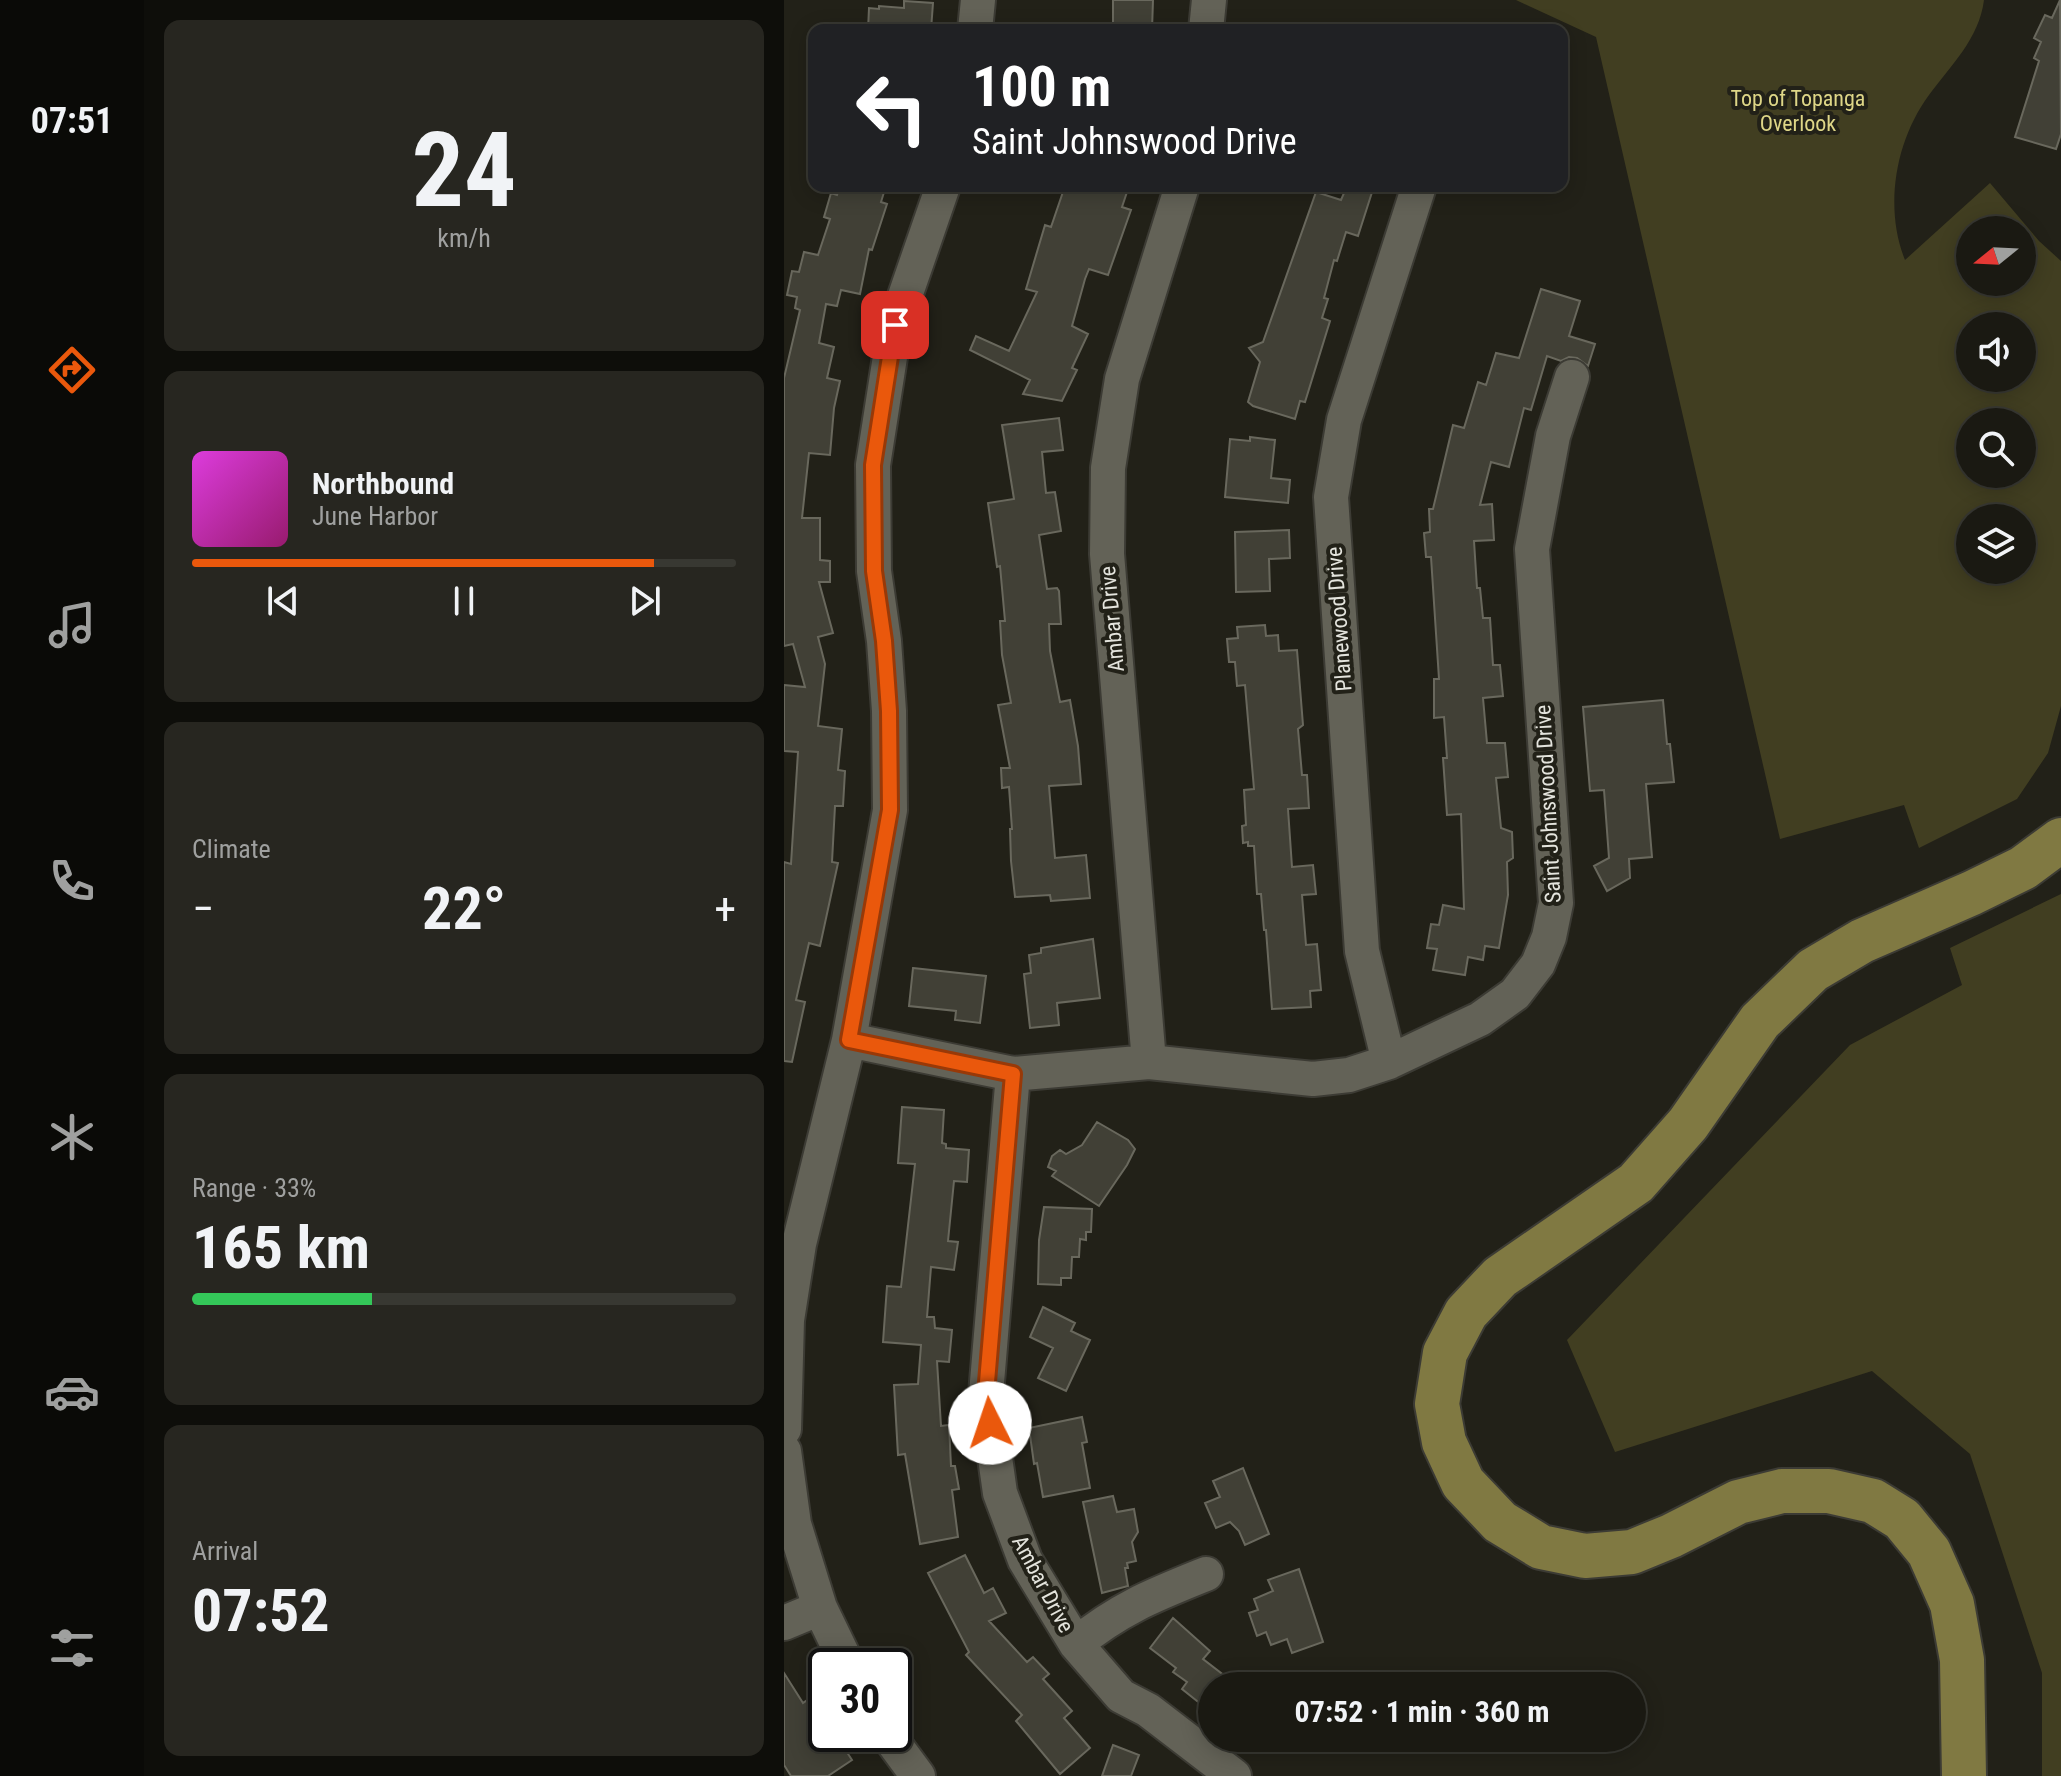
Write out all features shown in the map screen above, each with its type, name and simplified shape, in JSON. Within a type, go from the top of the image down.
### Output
[{"type":"main road","points":[[1964,1776],[1962,1660],[1952,1604],[1929,1552],[1902,1519],[1873,1501],[1829,1491],[1782,1491],[1738,1502],[1632,1552],[1585,1556],[1541,1547],[1500,1522],[1463,1483],[1444,1442],[1437,1404],[1445,1353],[1466,1313],[1500,1277],[1636,1183],[1688,1124],[1760,1021],[1813,970],[1862,941],[2023,868],[2061,840]]},
{"type":"street","points":[[976,24],[978,0]]},
{"type":"street","points":[[1207,24],[1209,0]]},
{"type":"street","points":[[784,1429],[791,1242],[849,1040],[890,810],[889,711],[884,641],[874,571],[873,465],[895,325],[941,192]]},
{"type":"street","name":"Ambar Drive","points":[[1149,1062],[1107,554],[1108,468],[1122,379],[1180,192]]},
{"type":"street","name":"Planewood Drive","points":[[1389,1062],[1362,951],[1331,497],[1344,420],[1417,192]]},
{"type":"street","name":"Saint Johnswood Drive","points":[[849,1040],[1013,1074],[1149,1062],[1313,1079],[1349,1075],[1389,1062],[1480,1019],[1515,994],[1538,964],[1549,937],[1556,903],[1532,549],[1553,436],[1572,377]]},
{"type":"street","name":"Ambar Drive","points":[[1013,1074],[986,1394],[1000,1493],[1025,1560],[1076,1644],[1121,1696],[1148,1710],[1234,1776]]},
{"type":"street","points":[[784,1451],[794,1524],[820,1608],[839,1648]]},
{"type":"street","points":[[1076,1644],[1106,1620],[1139,1601],[1206,1574]]},
{"type":"street","points":[[784,1623],[820,1608]]},
{"type":"street","points":[[900,1752],[918,1776]]},
{"type":"green space","name":"Top of Topanga Overlook","points":[[1516,0],[1984,0],[1970,39],[1917,113],[1908,133],[1896,175],[1895,219],[1905,260],[1990,183],[2018,216],[1956,216],[1956,296],[2036,296],[2036,237],[2061,261],[2061,706],[2048,753],[2017,799],[1919,848],[1904,805],[1780,839],[1596,37]]},
{"type":"green space","points":[[2061,894],[2061,1776],[2042,1776],[2042,1673],[1970,1454],[1872,1371],[1615,1452],[1567,1340],[1850,1045],[1962,985],[1950,948]]},
{"type":"building","points":[[1113,0],[1153,0],[1152,24],[1113,24]]},
{"type":"building","points":[[2060,0],[2061,134],[2056,149],[2015,137],[2039,61],[2034,58],[2041,42],[2034,38],[2045,15],[2052,18]]},
{"type":"building","points":[[904,1],[933,3],[931,24],[868,24],[869,8],[904,8]]},
{"type":"building","points":[[838,192],[884,192],[881,202],[887,204],[872,250],[869,249],[860,294],[841,290],[837,306],[826,304],[819,343],[834,347],[827,378],[840,381],[830,455],[809,453],[802,518],[820,518],[820,560],[830,561],[830,582],[819,582],[833,633],[818,637],[825,664],[818,726],[842,729],[838,770],[845,771],[843,806],[835,806],[832,862],[838,863],[820,946],[809,943],[796,1000],[805,1002],[792,1062],[784,1061],[784,862],[791,864],[798,752],[784,751],[784,685],[805,687],[793,644],[784,646],[784,378],[800,310],[795,308],[797,297],[787,295],[792,271],[799,272],[804,252],[818,255],[830,219],[824,217],[831,193],[837,195]]},
{"type":"building","points":[[1063,192],[1127,192],[1122,207],[1131,210],[1108,275],[1089,269],[1085,279],[1072,326],[1088,334],[1072,368],[1077,370],[1062,401],[1023,394],[1030,380],[970,350],[976,336],[1009,351],[1037,292],[1026,289],[1045,225],[1051,227]]},
{"type":"building","points":[[1316,192],[1341,200],[1344,192],[1372,192],[1358,236],[1346,232],[1337,261],[1334,260],[1322,318],[1330,321],[1305,402],[1300,401],[1295,419],[1253,406],[1248,402],[1260,362],[1249,348],[1263,342]]},
{"type":"building","points":[[1541,289],[1580,301],[1569,336],[1595,344],[1588,366],[1577,358],[1569,357],[1561,361],[1547,356],[1531,410],[1524,408],[1509,467],[1491,462],[1480,505],[1492,504],[1494,540],[1474,541],[1477,588],[1480,588],[1483,618],[1490,618],[1493,665],[1500,665],[1503,696],[1483,698],[1487,743],[1505,743],[1508,777],[1496,778],[1501,828],[1512,832],[1513,858],[1507,862],[1508,895],[1499,948],[1485,946],[1483,960],[1468,957],[1465,975],[1433,970],[1437,949],[1427,948],[1431,924],[1439,925],[1443,905],[1464,909],[1461,814],[1447,815],[1444,717],[1434,718],[1434,679],[1439,679],[1431,557],[1426,557],[1424,533],[1430,532],[1429,509],[1433,509],[1453,425],[1464,428],[1478,382],[1486,385],[1496,353],[1519,358]]},
{"type":"building","points":[[1059,418],[1063,450],[1042,452],[1046,493],[1055,492],[1061,531],[1039,535],[1047,589],[1057,588],[1059,591],[1061,624],[1049,624],[1050,651],[1060,702],[1070,700],[1081,784],[1049,786],[1055,858],[1086,855],[1090,898],[1051,901],[1050,895],[1015,897],[1009,787],[1002,788],[1001,768],[1010,768],[998,705],[1011,703],[1002,655],[1000,621],[1005,621],[1000,566],[997,567],[988,503],[1014,499],[1002,425]]},
{"type":"building","points":[[1250,437],[1275,440],[1271,478],[1290,480],[1288,503],[1225,497],[1230,439],[1250,441]]},
{"type":"building","points":[[1289,530],[1290,558],[1269,559],[1270,591],[1236,592],[1235,532]]},
{"type":"building","points":[[1265,625],[1266,636],[1278,635],[1279,651],[1297,650],[1303,725],[1298,729],[1302,775],[1307,775],[1309,808],[1288,809],[1292,867],[1313,865],[1316,894],[1302,895],[1306,945],[1317,944],[1321,990],[1310,991],[1311,1007],[1272,1009],[1266,930],[1261,894],[1257,894],[1254,846],[1243,843],[1242,826],[1246,825],[1244,790],[1254,789],[1245,685],[1237,686],[1235,662],[1229,662],[1227,639],[1238,638],[1237,627]]},
{"type":"building","points":[[1663,700],[1674,782],[1646,784],[1652,857],[1629,859],[1630,878],[1607,891],[1594,866],[1609,858],[1604,790],[1590,791],[1583,707]]},
{"type":"building","points":[[1093,939],[1100,998],[1057,1003],[1059,1025],[1030,1028],[1024,974],[1031,973],[1029,955],[1041,953],[1041,948]]},
{"type":"building","points":[[913,968],[986,976],[980,1023],[955,1020],[956,1011],[909,1006]]},
{"type":"building","points":[[902,1107],[944,1110],[942,1143],[946,1144],[946,1148],[969,1150],[967,1182],[954,1181],[948,1241],[958,1242],[954,1270],[931,1267],[927,1317],[934,1317],[935,1328],[952,1330],[949,1362],[937,1361],[941,1426],[949,1425],[951,1466],[955,1466],[959,1489],[952,1490],[958,1537],[920,1544],[905,1454],[898,1455],[894,1385],[918,1384],[921,1345],[883,1342],[887,1286],[901,1287],[915,1164],[898,1163]]},
{"type":"building","points":[[1097,1122],[1128,1140],[1135,1149],[1099,1206],[1052,1176],[1056,1171],[1048,1167],[1052,1156],[1060,1150],[1066,1154],[1082,1145]]},
{"type":"building","points":[[1044,1207],[1092,1209],[1091,1232],[1086,1232],[1086,1240],[1080,1239],[1079,1257],[1072,1257],[1071,1278],[1061,1278],[1061,1285],[1038,1284],[1039,1240]]},
{"type":"building","points":[[1043,1307],[1075,1323],[1071,1331],[1090,1340],[1066,1391],[1038,1378],[1053,1348],[1030,1337]]},
{"type":"building","points":[[1082,1417],[1087,1442],[1082,1443],[1090,1488],[1043,1497],[1029,1428]]},
{"type":"building","points":[[1243,1468],[1269,1534],[1245,1545],[1239,1531],[1230,1522],[1216,1528],[1205,1503],[1220,1497],[1213,1481]]},
{"type":"building","points":[[1113,1496],[1117,1512],[1134,1509],[1138,1532],[1132,1542],[1136,1561],[1127,1563],[1128,1568],[1125,1568],[1128,1586],[1102,1593],[1083,1502]]},
{"type":"building","points":[[965,1555],[984,1593],[993,1588],[1006,1613],[989,1621],[1027,1662],[1033,1657],[1049,1674],[1043,1679],[1072,1711],[1064,1718],[1090,1748],[1060,1774],[1016,1721],[1022,1715],[966,1655],[969,1652],[928,1573]]},
{"type":"building","points":[[1299,1569],[1323,1642],[1292,1653],[1287,1639],[1271,1645],[1266,1632],[1257,1636],[1249,1613],[1258,1610],[1254,1599],[1273,1591],[1268,1580]]},
{"type":"building","points":[[1173,1618],[1210,1651],[1203,1659],[1220,1672],[1198,1672],[1198,1702],[1182,1689],[1187,1682],[1173,1672],[1176,1668],[1150,1648]]},
{"type":"building","points":[[784,1673],[803,1703],[808,1699],[808,1752],[847,1752],[852,1760],[828,1776],[791,1776],[784,1765]]},
{"type":"building","points":[[1113,1745],[1139,1755],[1131,1776],[1102,1776]]},
{"type":"route","points":[[895,325],[873,465],[874,571],[884,641],[889,711],[890,810],[849,1040],[1013,1074],[986,1394],[990,1423]]}]
